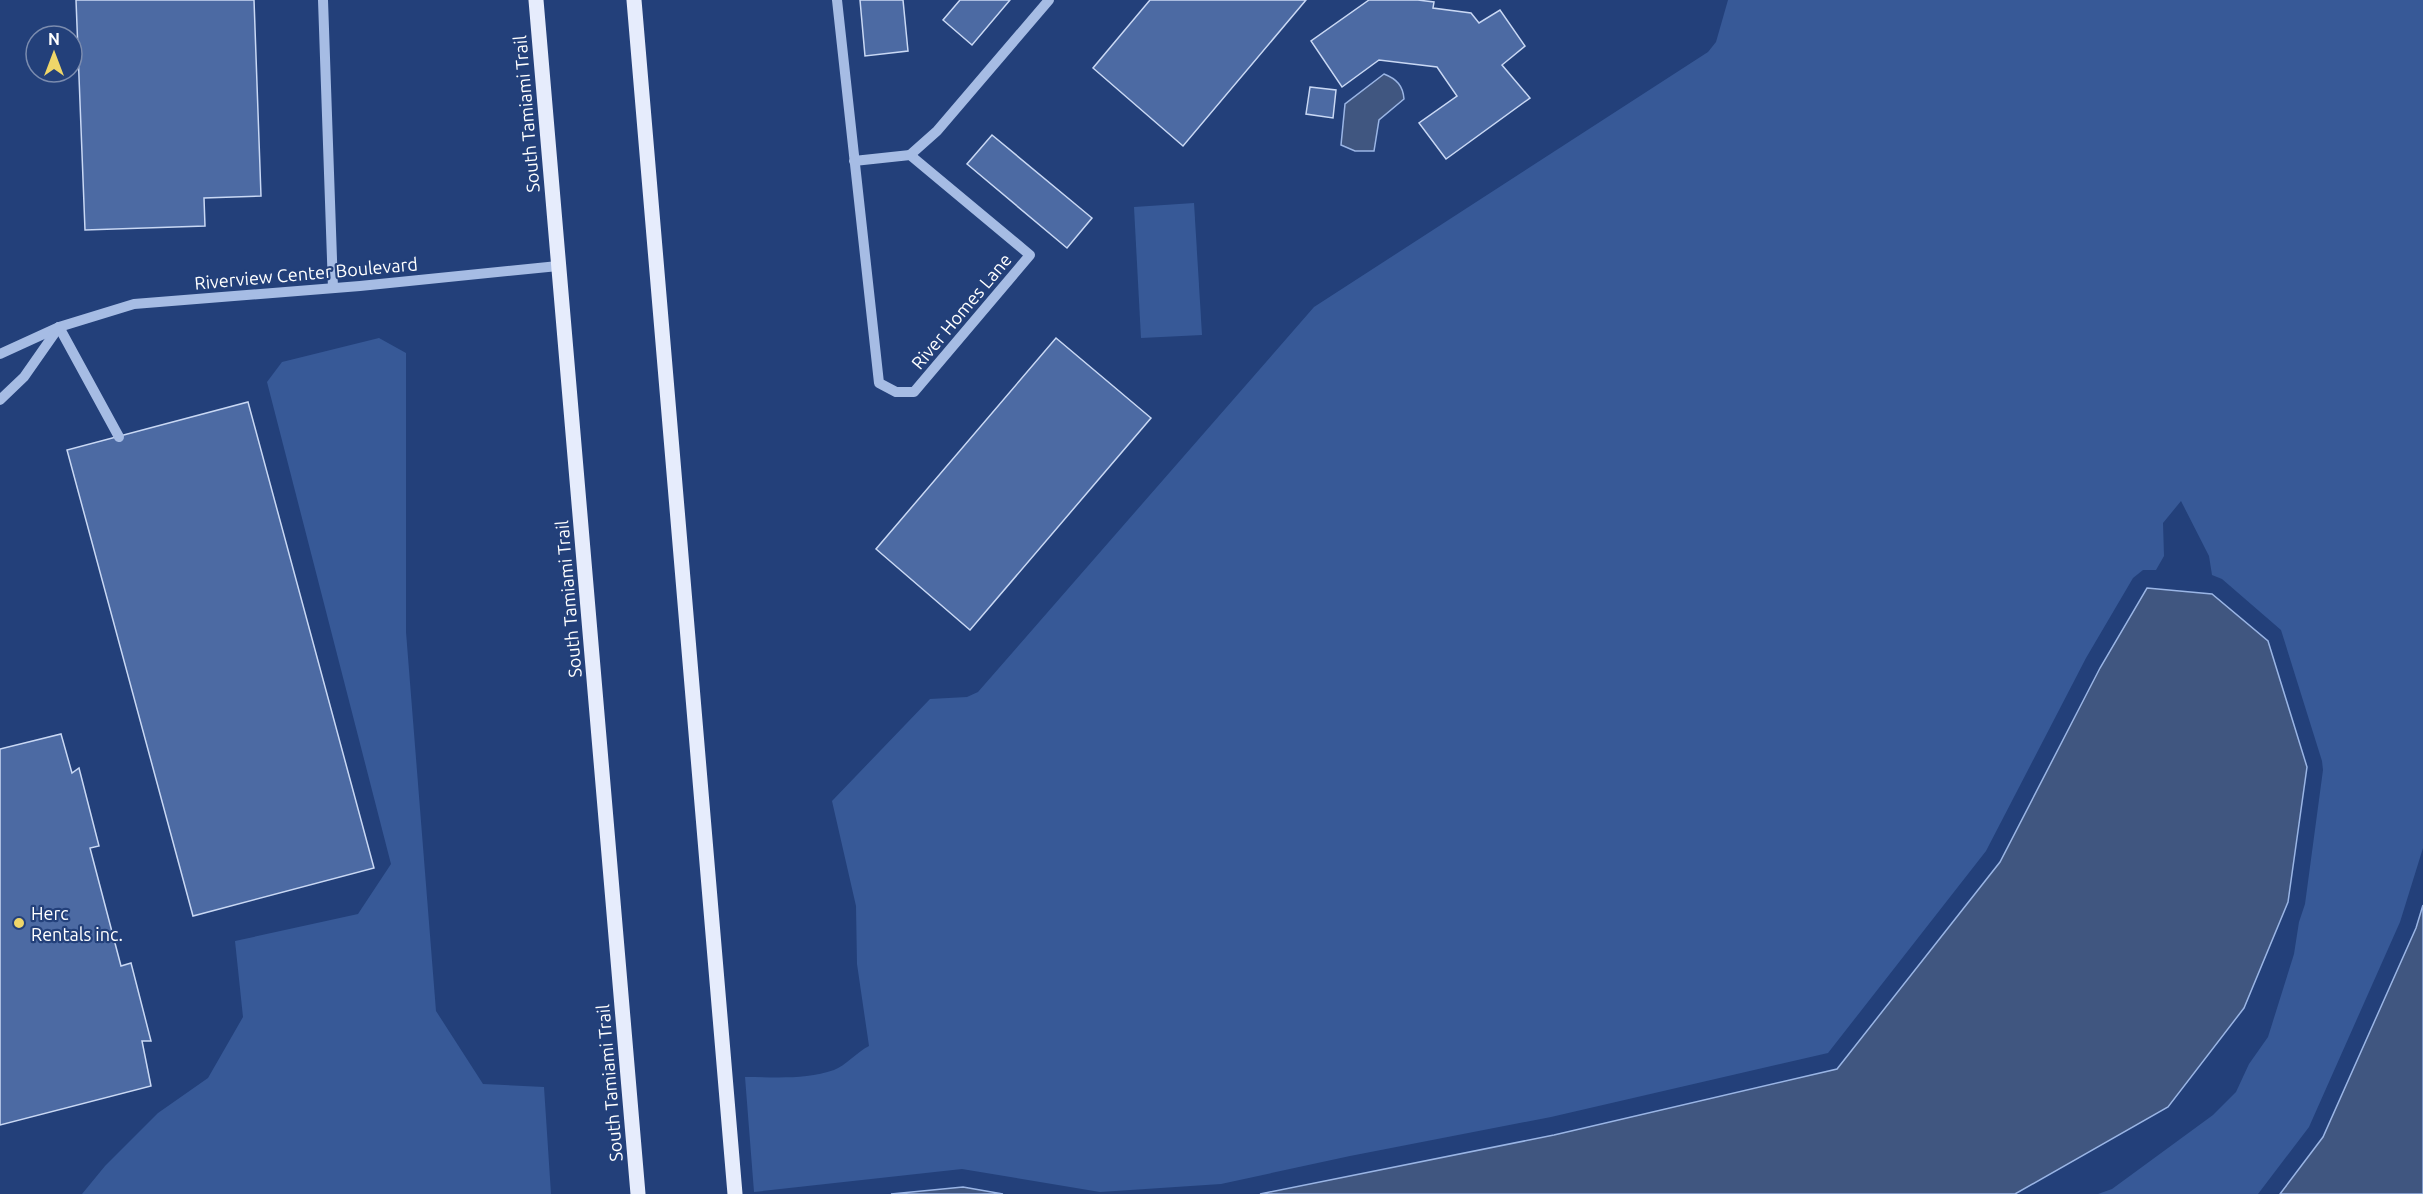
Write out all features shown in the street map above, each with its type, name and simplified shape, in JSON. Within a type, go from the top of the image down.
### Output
[{"type":"main road","name":"South Tamiami Trail","points":[[536,0],[638,1194]]},
{"type":"main road","points":[[634,0],[735,1194]]},
{"type":"street","points":[[323,0],[333,288]]},
{"type":"street","name":"River Homes Lane","points":[[837,0],[879,383],[896,392],[914,392],[1030,255],[910,155]]},
{"type":"street","points":[[854,160],[910,155],[937,131],[1049,0]]},
{"type":"street","name":"Riverview Center Boulevard","points":[[0,354],[59,327],[135,304],[558,266]]},
{"type":"street","points":[[0,400],[24,377],[59,327],[119,437]]},
{"type":"shaded area","points":[[1728,0],[2423,0],[2423,848],[2400,922],[2309,1127],[2258,1194],[2098,1194],[2112,1189],[2213,1115],[2236,1092],[2249,1064],[2268,1037],[2294,954],[2299,922],[2305,904],[2323,770],[2281,630],[2222,579],[2212,575],[2209,556],[2181,501],[2163,523],[2164,556],[2156,570],[2143,570],[2133,578],[2086,658],[1986,851],[1828,1053],[1551,1117],[1221,1184],[1100,1192],[962,1169],[754,1192],[745,1077],[790,1077],[823,1073],[838,1068],[869,1046],[857,964],[856,906],[832,801],[930,699],[967,697],[978,692],[1314,307],[1708,52],[1716,42]]},
{"type":"shaded area","points":[[1384,74],[1398,84],[1404,99],[1379,120],[1374,151],[1355,151],[1341,145],[1345,104]]},
{"type":"shaded area","points":[[1194,203],[1202,335],[1141,338],[1134,207]]},
{"type":"shaded area","points":[[379,338],[406,353],[406,632],[436,1011],[483,1084],[544,1087],[551,1194],[82,1194],[105,1166],[158,1113],[208,1078],[243,1017],[235,941],[358,914],[391,864],[267,382],[282,362]]},
{"type":"shaded area","points":[[2147,588],[2212,594],[2268,641],[2307,767],[2288,902],[2244,1008],[2168,1107],[2015,1194],[1260,1194],[1554,1135],[1837,1069],[2000,862],[2100,668]]},
{"type":"shaded area","points":[[2423,905],[2423,1194],[2280,1194],[2323,1137],[2416,928]]},
{"type":"shaded area","points":[[963,1187],[1003,1194],[891,1194]]},
{"type":"building","points":[[76,0],[254,0],[261,196],[204,198],[205,226],[85,230],[79,84],[84,84],[84,24],[77,24]]},
{"type":"building","points":[[860,0],[903,0],[908,51],[865,56]]},
{"type":"building","points":[[960,0],[1010,0],[972,45],[943,20]]},
{"type":"building","points":[[1150,0],[1306,0],[1183,146],[1093,68]]},
{"type":"building","points":[[1369,0],[1434,2],[1433,8],[1471,13],[1479,23],[1500,10],[1525,46],[1502,65],[1530,98],[1446,159],[1419,123],[1457,96],[1437,67],[1379,60],[1342,87],[1311,41]]},
{"type":"building","points":[[1310,87],[1336,90],[1333,118],[1306,114]]},
{"type":"building","points":[[992,135],[1092,218],[1067,248],[967,164]]},
{"type":"building","points":[[1056,338],[1151,418],[970,630],[876,549]]},
{"type":"building","points":[[248,402],[374,868],[193,916],[67,450]]},
{"type":"building","points":[[61,734],[72,773],[79,768],[99,846],[90,848],[121,966],[131,963],[151,1041],[142,1041],[151,1086],[0,1125],[0,749]]},
{"type":"place","name":"Herc Rentals inc.","points":[[19,923]]}]
